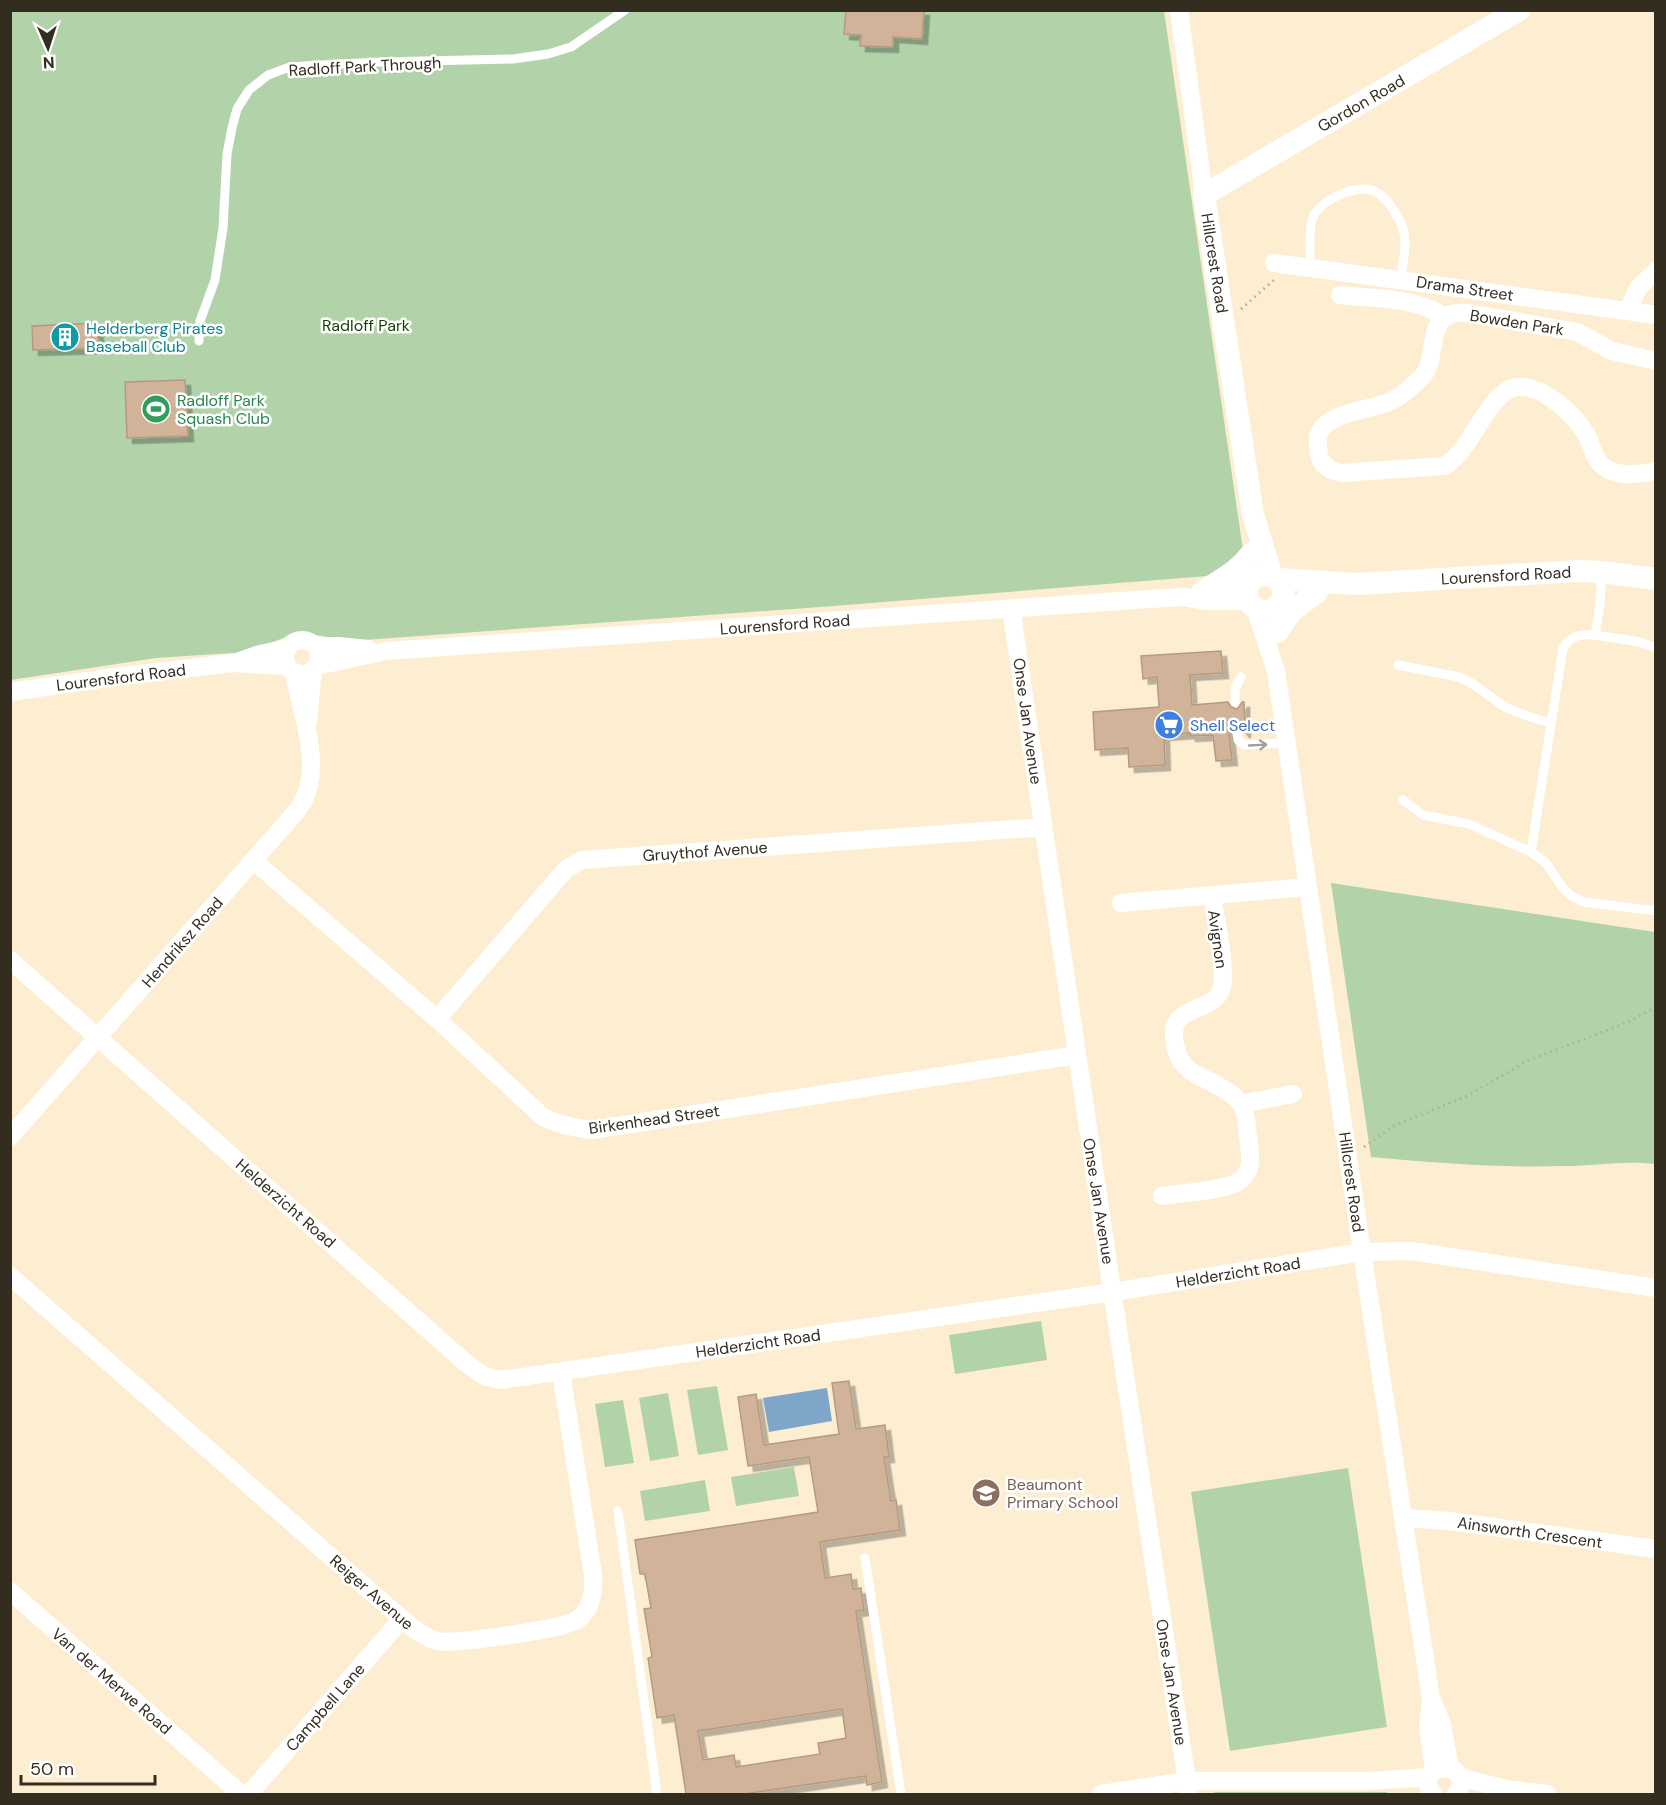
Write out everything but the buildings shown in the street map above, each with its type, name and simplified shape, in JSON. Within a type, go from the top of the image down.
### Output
[{"type":"street","name":"Hillcrest Road","points":[[1179,10],[1204,195],[1431,1698],[1428,1726],[1444,1783]]},
{"type":"street","name":"Gordon Road","points":[[1204,195],[1519,10]]},
{"type":"street","name":"Drama Street","points":[[1283,264],[1656,315]]},
{"type":"street","points":[[1628,310],[1638,288],[1656,271]]},
{"type":"street","name":"Bowden Park","points":[[1340,295],[1415,304],[1432,309],[1445,318]]},
{"type":"street","name":"Bowden Park","points":[[1656,362],[1612,351],[1577,332],[1561,328],[1460,313],[1452,314],[1439,323],[1435,330],[1431,362],[1428,370],[1421,377],[1390,402],[1331,419],[1322,428],[1318,439],[1320,459],[1329,469],[1342,473],[1444,466],[1457,456],[1498,397],[1510,389],[1526,387],[1557,401],[1586,434],[1596,459],[1605,469],[1634,474],[1656,471]]},
{"type":"street","name":"Hillcrest Road","points":[[1253,515],[1252,553],[1278,631],[1275,665]]},
{"type":"street","points":[[1193,594],[1234,573],[1252,553]]},
{"type":"street","name":"Lourensford Road","points":[[315,668],[386,651],[1193,594],[1203,602],[1265,591],[1561,571],[1602,572],[1656,579]]},
{"type":"street","name":"Lourensford Road","points":[[1265,591],[1317,592],[1356,584]]},
{"type":"street","points":[[1278,631],[1292,611],[1317,592]]},
{"type":"street","name":"Onse Jan Avenue","points":[[1011,608],[1188,1788]]},
{"type":"street","points":[[301,640],[309,641],[315,646],[319,656],[315,668],[303,674],[290,662],[293,643],[301,640]]},
{"type":"street","name":"Lourensford Road","points":[[315,646],[386,651]]},
{"type":"street","name":"Lourensford Road","points":[[10,692],[233,663],[290,662]]},
{"type":"street","name":"Hendriksz Road","points":[[290,662],[307,729]]},
{"type":"street","name":"Hendriksz Road","points":[[10,1137],[303,803],[310,778],[307,729],[315,668]]},
{"type":"street","name":"Gruythof Avenue","points":[[437,1019],[566,869],[582,860],[1043,826]]},
{"type":"street","name":"Birkenhead Street","points":[[254,861],[437,1019],[543,1117],[564,1126],[592,1130],[1077,1055]]},
{"type":"street","name":"Avignon","points":[[1121,903],[1308,887]]},
{"type":"street","name":"Avignon","points":[[1212,896],[1223,970],[1221,990],[1216,998],[1182,1015],[1174,1030],[1175,1047],[1184,1065],[1234,1096],[1241,1104]]},
{"type":"street","name":"Helderzicht Road","points":[[10,960],[466,1363],[484,1376],[501,1380],[1113,1292],[1362,1252],[1411,1251],[1656,1288]]},
{"type":"street","points":[[1162,1197],[1223,1187],[1239,1182],[1249,1167],[1250,1154],[1246,1119],[1241,1104],[1293,1094]]},
{"type":"street","name":"Reiger Avenue","points":[[10,1276],[402,1619],[424,1636],[439,1642],[458,1642],[568,1625],[579,1619],[592,1600],[593,1575],[561,1372]]},
{"type":"street","name":"Ainsworth Crescent","points":[[1404,1518],[1449,1521],[1656,1549]]},
{"type":"street","name":"Van der Merwe Road","points":[[10,1591],[241,1794]]},
{"type":"street","name":"Campbell Lane","points":[[249,1794],[402,1619]]},
{"type":"street","points":[[1101,1794],[1369,1781],[1444,1783],[1547,1794]]},
{"type":"lane","name":"Radloff Park Through","points":[[198,341],[200,321],[215,280],[220,249],[227,154],[232,128],[237,109],[249,90],[268,75],[287,68],[303,66],[502,60],[548,54],[571,47],[625,10]]},
{"type":"lane","points":[[1310,268],[1311,225],[1315,213],[1332,198],[1352,189],[1366,188],[1380,193],[1392,207],[1404,229],[1401,280]]},
{"type":"lane","points":[[1595,635],[1602,572]]},
{"type":"lane","points":[[1531,852],[1563,648],[1566,642],[1577,635],[1595,635],[1640,642],[1656,648]]},
{"type":"lane","points":[[1398,665],[1459,676],[1505,707],[1551,723]]},
{"type":"lane","points":[[1235,702],[1236,689],[1241,677]]},
{"type":"lane","points":[[1237,733],[1238,740],[1244,745],[1287,743]]},
{"type":"lane","points":[[1403,800],[1423,815],[1469,824],[1531,852],[1546,863],[1563,888],[1577,899],[1584,902],[1656,911]]},
{"type":"lane","points":[[618,1511],[657,1794]]},
{"type":"lane","points":[[865,1558],[901,1794]]},
{"type":"path","points":[[1224,325],[1283,264]]},
{"type":"path","points":[[1348,1158],[1395,1125],[1465,1097],[1529,1060],[1626,1023],[1656,1007]]},
{"type":"green space","name":"Radloff Park","points":[[10,11],[1164,11],[1243,550],[1240,558],[1207,576],[834,606],[350,641],[299,632],[247,652],[156,658],[11,680]]},
{"type":"green space","points":[[1331,883],[1655,932],[1655,1164],[1515,1166],[1371,1157]]},
{"type":"green space","points":[[1041,1321],[1047,1360],[955,1374],[949,1335]]},
{"type":"green space","points":[[717,1386],[728,1450],[698,1455],[687,1390]]},
{"type":"green space","points":[[668,1393],[679,1456],[650,1461],[639,1398]]},
{"type":"green space","points":[[623,1400],[634,1463],[605,1467],[595,1404]]},
{"type":"green space","points":[[794,1467],[799,1496],[736,1506],[731,1477]]},
{"type":"green space","points":[[1348,1468],[1387,1727],[1230,1751],[1191,1492]]},
{"type":"green space","points":[[705,1480],[710,1511],[645,1521],[640,1491]]},
{"type":"green space","points":[[1216,1792],[1387,1792],[1388,1794],[1209,1794]]},
{"type":"water","points":[[827,1388],[832,1421],[769,1432],[763,1398]]},
{"type":"place","name":"Helderberg Pirates Baseball Club","points":[[65,337]]},
{"type":"place","name":"Radloff Park Squash Club","points":[[156,409]]},
{"type":"place","name":"Shell Select","points":[[1169,725]]},
{"type":"place","name":"Beaumont Primary School","points":[[986,1493]]}]
